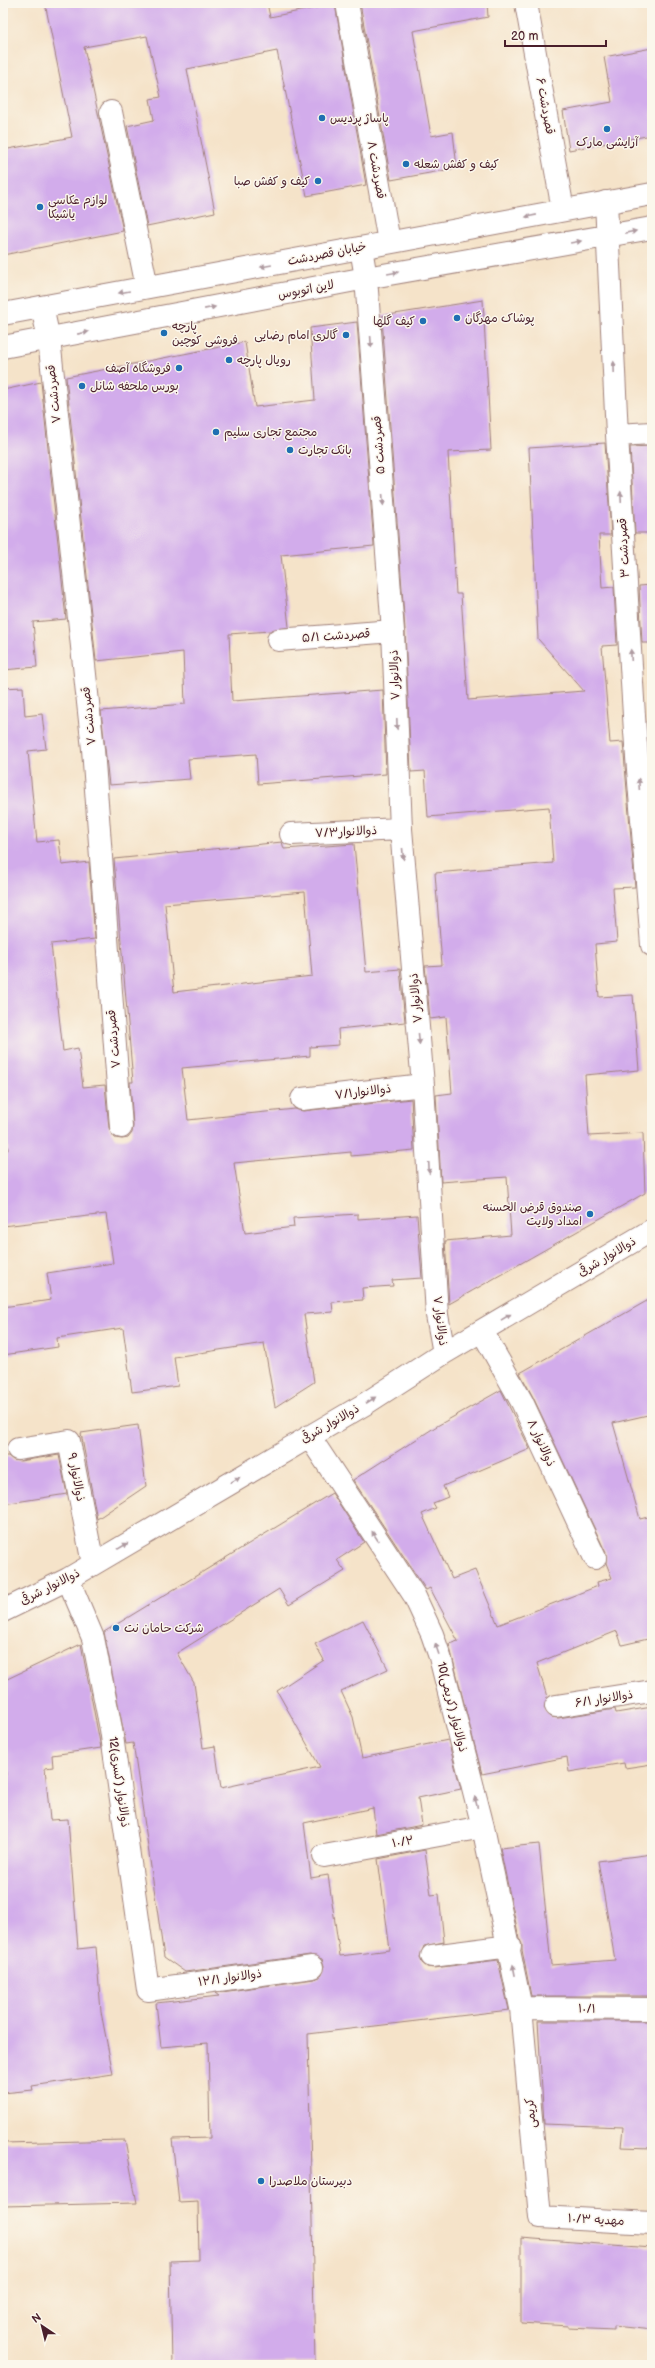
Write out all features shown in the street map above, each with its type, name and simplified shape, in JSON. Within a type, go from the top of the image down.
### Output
[{"type":"street","name":"قصردشت ۸","points":[[347,3],[389,242]]},
{"type":"street","name":"قصردشت ۶","points":[[526,3],[563,210]]},
{"type":"street","points":[[111,112],[147,287]]},
{"type":"street","name":"خیابان قصردشت","points":[[3,314],[652,194]]},
{"type":"street","name":"قصردشت ۳","points":[[606,202],[609,236],[617,435],[644,732],[652,945]]},
{"type":"street","name":"لاین اتوبوس","points":[[3,347],[366,278],[652,228]]},
{"type":"street","name":"قصردشت ۵","points":[[361,248],[366,278],[394,637]]},
{"type":"street","name":"قصردشت ۷","points":[[42,307],[48,339],[93,749],[121,1127]]},
{"type":"street","points":[[617,435],[652,433]]},
{"type":"street","name":"قصردشت ۵/۱","points":[[278,640],[394,637]]},
{"type":"street","name":"ذوالانوار ۷","points":[[394,637],[401,829],[424,1085],[437,1315],[444,1353]]},
{"type":"street","name":"ذوالانوار۷/۳","points":[[292,834],[401,829]]},
{"type":"street","name":"ذوالانوار۷/۱","points":[[302,1099],[424,1085]]},
{"type":"street","name":"ذوالانوار شرقی","points":[[3,1611],[68,1579],[652,1230]]},
{"type":"street","name":"ذوالانوار ۸","points":[[482,1331],[522,1402],[595,1558]]},
{"type":"street","name":"10ذوالانوار (کریمی)","points":[[309,1436],[414,1595],[432,1634],[440,1657],[483,1827],[510,1946],[521,2008]]},
{"type":"street","name":"ذوالانوار ۹","points":[[18,1449],[69,1441],[93,1564]]},
{"type":"street","name":"12ذوالانوار (کسری)","points":[[68,1579],[93,1638],[111,1729],[148,1990]]},
{"type":"street","name":"ذوالانوار ۶/۱","points":[[556,1706],[652,1691]]},
{"type":"street","name":"۱۰/۲","points":[[324,1856],[483,1827]]},
{"type":"street","points":[[432,1956],[510,1946]]},
{"type":"street","name":"ذوالانوار ۱۲/۱","points":[[148,1990],[312,1967]]},
{"type":"street","name":"۱۰/۱","points":[[521,2008],[652,2009]]},
{"type":"street","name":"کریمی","points":[[521,2008],[540,2217]]},
{"type":"street","name":"مهدیه ۱۰/۳","points":[[540,2217],[652,2223]]},
{"type":"building","points":[[45,3],[267,3],[270,17],[335,4],[366,185],[307,196],[277,51],[187,69],[215,212],[147,226],[127,126],[154,120],[150,99],[161,97],[147,36],[84,47],[123,231],[3,255],[3,150],[72,137]]},
{"type":"building","points":[[360,3],[487,3],[488,17],[413,31],[431,136],[453,132],[457,168],[391,180]]},
{"type":"building","points":[[652,48],[652,135],[569,150],[563,111],[612,102],[604,57]]},
{"type":"building","points":[[483,300],[491,450],[448,452],[456,594],[461,594],[468,700],[584,691],[538,639],[529,448],[605,443],[611,535],[599,535],[602,588],[614,587],[617,645],[602,646],[610,743],[623,742],[635,887],[613,888],[617,942],[595,944],[599,997],[633,995],[639,1070],[585,1075],[589,1136],[643,1133],[645,1193],[449,1304],[445,1241],[511,1235],[507,1177],[441,1182],[436,1095],[452,1093],[446,1017],[430,1019],[425,966],[442,965],[435,873],[553,863],[549,807],[428,817],[425,771],[411,772],[405,630],[382,316]]},
{"type":"building","points":[[357,322],[374,546],[281,555],[289,627],[270,631],[229,634],[232,701],[383,690],[386,774],[258,784],[256,754],[188,759],[190,779],[109,785],[101,711],[185,704],[183,652],[96,661],[66,377],[245,342],[255,407],[315,400],[310,328]]},
{"type":"building","points":[[41,382],[66,619],[33,622],[37,667],[3,670],[3,390]]},
{"type":"building","points":[[652,446],[652,533],[635,533],[630,447]]},
{"type":"building","points":[[652,585],[652,643],[642,643],[639,586]]},
{"type":"building","points":[[23,687],[25,716],[42,714],[46,749],[28,751],[37,842],[59,840],[62,865],[89,862],[95,939],[51,944],[63,1051],[78,1048],[83,1087],[105,1085],[109,1128],[115,1138],[128,1138],[132,1133],[133,1126],[130,1082],[133,1082],[114,859],[282,842],[284,849],[354,844],[366,972],[400,969],[405,1022],[338,1029],[339,1045],[310,1047],[310,1056],[182,1068],[188,1120],[295,1109],[303,1111],[411,1099],[414,1150],[351,1156],[351,1152],[234,1163],[245,1233],[294,1227],[293,1218],[358,1214],[358,1219],[417,1215],[422,1278],[392,1280],[393,1286],[362,1288],[363,1300],[332,1302],[333,1312],[304,1314],[314,1382],[275,1407],[264,1343],[174,1357],[178,1386],[132,1392],[123,1328],[57,1338],[58,1347],[3,1355],[3,1307],[51,1300],[47,1273],[113,1263],[106,1214],[3,1226],[3,1151],[8,1150],[3,1105],[3,688]],"holes":[[[305,892],[312,976],[174,992],[165,904]]]},
{"type":"building","points":[[652,740],[652,788],[648,741]]},
{"type":"building","points":[[652,1298],[652,1414],[613,1423],[640,1519],[652,1516],[652,1638],[622,1645],[617,1631],[537,1663],[547,1697],[544,1708],[551,1717],[558,1718],[615,1709],[616,1713],[652,1707],[652,1764],[625,1768],[624,1763],[569,1772],[567,1757],[482,1774],[449,1644],[458,1641],[430,1588],[426,1590],[353,1480],[437,1426],[501,1390],[530,1449],[443,1486],[448,1497],[433,1503],[436,1508],[422,1514],[452,1579],[475,1570],[498,1625],[598,1586],[597,1582],[612,1578],[606,1563],[606,1553],[533,1397],[520,1373]]},
{"type":"building","points":[[138,1425],[146,1486],[97,1519],[81,1433]]},
{"type":"building","points":[[59,1455],[67,1494],[3,1504],[3,1456],[8,1456],[13,1460],[20,1461]]},
{"type":"building","points":[[332,1493],[364,1542],[337,1560],[345,1571],[289,1605],[279,1589],[177,1653],[194,1683],[203,1748],[215,1746],[221,1788],[320,1767],[277,1691],[324,1660],[315,1644],[363,1620],[388,1669],[341,1691],[353,1717],[362,1758],[448,1740],[461,1789],[418,1798],[422,1825],[376,1834],[373,1808],[304,1823],[311,1878],[328,1875],[340,1956],[390,1950],[378,1859],[425,1850],[431,1895],[439,1894],[444,1942],[424,1946],[420,1957],[422,1963],[427,1967],[434,1968],[498,1960],[509,2010],[308,2034],[315,2362],[172,2365],[170,2261],[199,2260],[198,2201],[179,2202],[172,2139],[210,2138],[208,2043],[161,2047],[156,2003],[219,1996],[215,1993],[314,1979],[320,1977],[324,1966],[322,1959],[310,1955],[185,1972],[164,1957],[133,1743],[126,1744],[104,1632]]},
{"type":"building","points":[[81,1644],[101,1748],[52,1755],[53,1767],[45,1768],[50,1820],[68,1819],[78,1949],[96,1947],[101,2012],[113,2074],[32,2086],[33,2090],[3,2093],[3,1775],[6,1775],[3,1736],[3,1681]]},
{"type":"building","points":[[539,1844],[551,1965],[615,1960],[598,1861],[652,1854],[652,1996],[531,1996],[522,1944],[519,1938],[500,1848]]},
{"type":"building","points":[[538,2021],[652,2021],[652,2148],[621,2147],[623,2127],[544,2124]]},
{"type":"building","points":[[125,2140],[137,2203],[3,2206],[3,2143]]},
{"type":"building","points":[[521,2238],[652,2248],[652,2330],[614,2326],[614,2330],[568,2328],[568,2326],[521,2323]]},
{"type":"place","name":"پاساژ پردیس","points":[[322,118]]},
{"type":"place","name":"آرایشی مارک","points":[[607,129]]},
{"type":"place","name":"کیف و کفش شعله","points":[[406,164]]},
{"type":"place","name":"کیف و کفش صبا","points":[[318,181]]},
{"type":"place","name":"لوازم عکاسی یاشیکا","points":[[40,207]]},
{"type":"place","name":"پوشاک مهرگان","points":[[457,318]]},
{"type":"place","name":"کیف گلها","points":[[423,321]]},
{"type":"place","name":"پارچه فروشی کوچین","points":[[164,333]]},
{"type":"place","name":"گالری امام رضایی","points":[[346,335]]},
{"type":"place","name":"رویال پارچه","points":[[229,360]]},
{"type":"place","name":"فروشگاه آصف","points":[[179,368]]},
{"type":"place","name":"بورس ملحفه شانل","points":[[82,386]]},
{"type":"place","name":"مجتمع تجاری سلیم","points":[[216,432]]},
{"type":"place","name":"بانک تجارت","points":[[290,450]]},
{"type":"place","name":"صندوق قرض الحسنه امداد ولایت","points":[[590,1214]]},
{"type":"place","name":"شرکت حامان نت","points":[[116,1628]]},
{"type":"place","name":"دبیرستان ملاصدرا","points":[[261,2181]]}]
